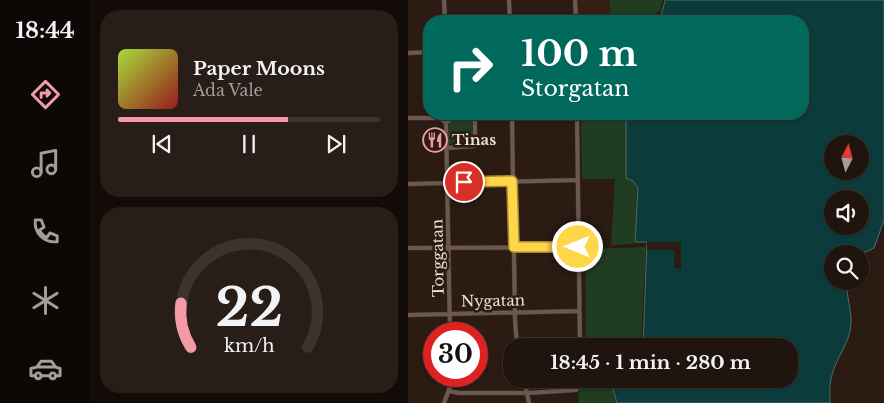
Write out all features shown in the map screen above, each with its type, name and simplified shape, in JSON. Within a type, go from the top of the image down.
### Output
[{"type":"street","points":[[444,0],[445,15]]},
{"type":"street","points":[[509,0],[510,15]]},
{"type":"street","points":[[575,0],[576,15]]},
{"type":"street","points":[[408,53],[423,52]]},
{"type":"street","points":[[408,118],[423,118]]},
{"type":"street","points":[[446,148],[475,146],[475,120]]},
{"type":"street","points":[[512,120],[517,338]]},
{"type":"street","points":[[577,120],[580,338]]},
{"type":"street","name":"Torggatan","points":[[446,122],[450,322]]},
{"type":"street","points":[[408,184],[578,180]]},
{"type":"street","points":[[408,248],[578,247]]},
{"type":"street","name":"Nygatan","points":[[408,315],[579,311]]},
{"type":"street","points":[[444,403],[450,387]]},
{"type":"street","points":[[526,388],[529,403]]},
{"type":"street","points":[[449,391],[459,393],[527,393],[576,390],[578,388]]},
{"type":"shaded area","points":[[577,0],[610,0],[610,15],[578,15]]},
{"type":"green space","points":[[610,0],[663,0],[660,10],[654,15],[610,15]]},
{"type":"green space","points":[[453,120],[473,120],[473,143],[449,144],[449,123]]},
{"type":"green space","points":[[581,120],[626,120],[626,178],[633,181],[638,188],[634,244],[611,245],[615,179],[582,179]]},
{"type":"green space","points":[[646,247],[641,338],[586,338],[585,249]]},
{"type":"green space","points":[[580,388],[612,388],[616,403],[579,403],[578,393]]},
{"type":"water","points":[[665,0],[884,0],[884,220],[874,248],[869,250],[869,245],[824,245],[824,290],[847,290],[851,313],[848,338],[833,372],[830,385],[830,403],[617,403],[613,389],[615,388],[798,388],[798,338],[643,338],[647,242],[635,242],[638,188],[633,181],[626,178],[626,120],[809,120],[809,15],[661,15]]},
{"type":"pier","points":[[647,242],[681,242],[681,269],[674,268],[674,250],[647,250]]},
{"type":"place","name":"Tinas","points":[[435,140]]},
{"type":"route","points":[[464,182],[512,181],[514,247],[578,247]]}]
